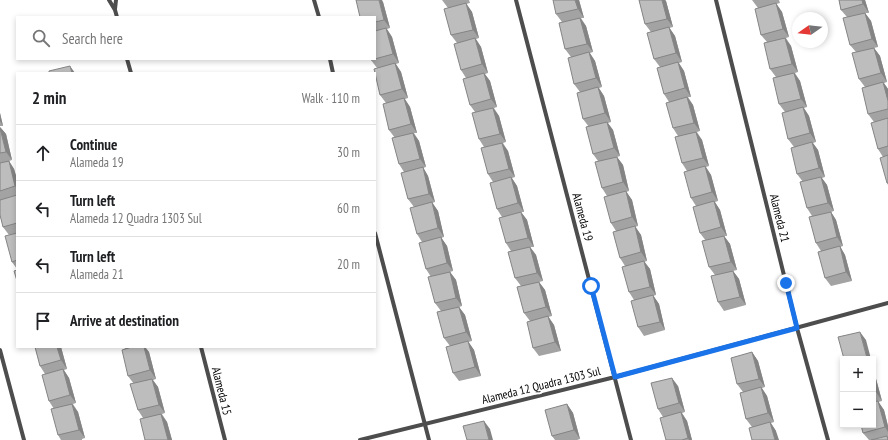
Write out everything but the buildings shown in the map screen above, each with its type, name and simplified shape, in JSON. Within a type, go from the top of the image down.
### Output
[{"type":"street","points":[[109,0],[117,16]]},
{"type":"street","points":[[115,10],[116,0]]},
{"type":"street","points":[[314,0],[319,16]]},
{"type":"street","name":"Alameda 19","points":[[516,0],[631,440]]},
{"type":"street","name":"Alameda 21","points":[[716,0],[797,328],[828,440]]},
{"type":"street","points":[[127,60],[131,72]]},
{"type":"street","points":[[330,60],[333,72]]},
{"type":"street","points":[[376,236],[429,440]]},
{"type":"street","name":"Alameda 12 Quadra 1303 Sul","points":[[360,440],[615,377],[888,303]]},
{"type":"street","name":"Alameda 15","points":[[201,348],[225,440]]},
{"type":"street","points":[[0,350],[24,440]]},
{"type":"route","points":[[591,286],[615,377],[797,328],[786,283]]}]
